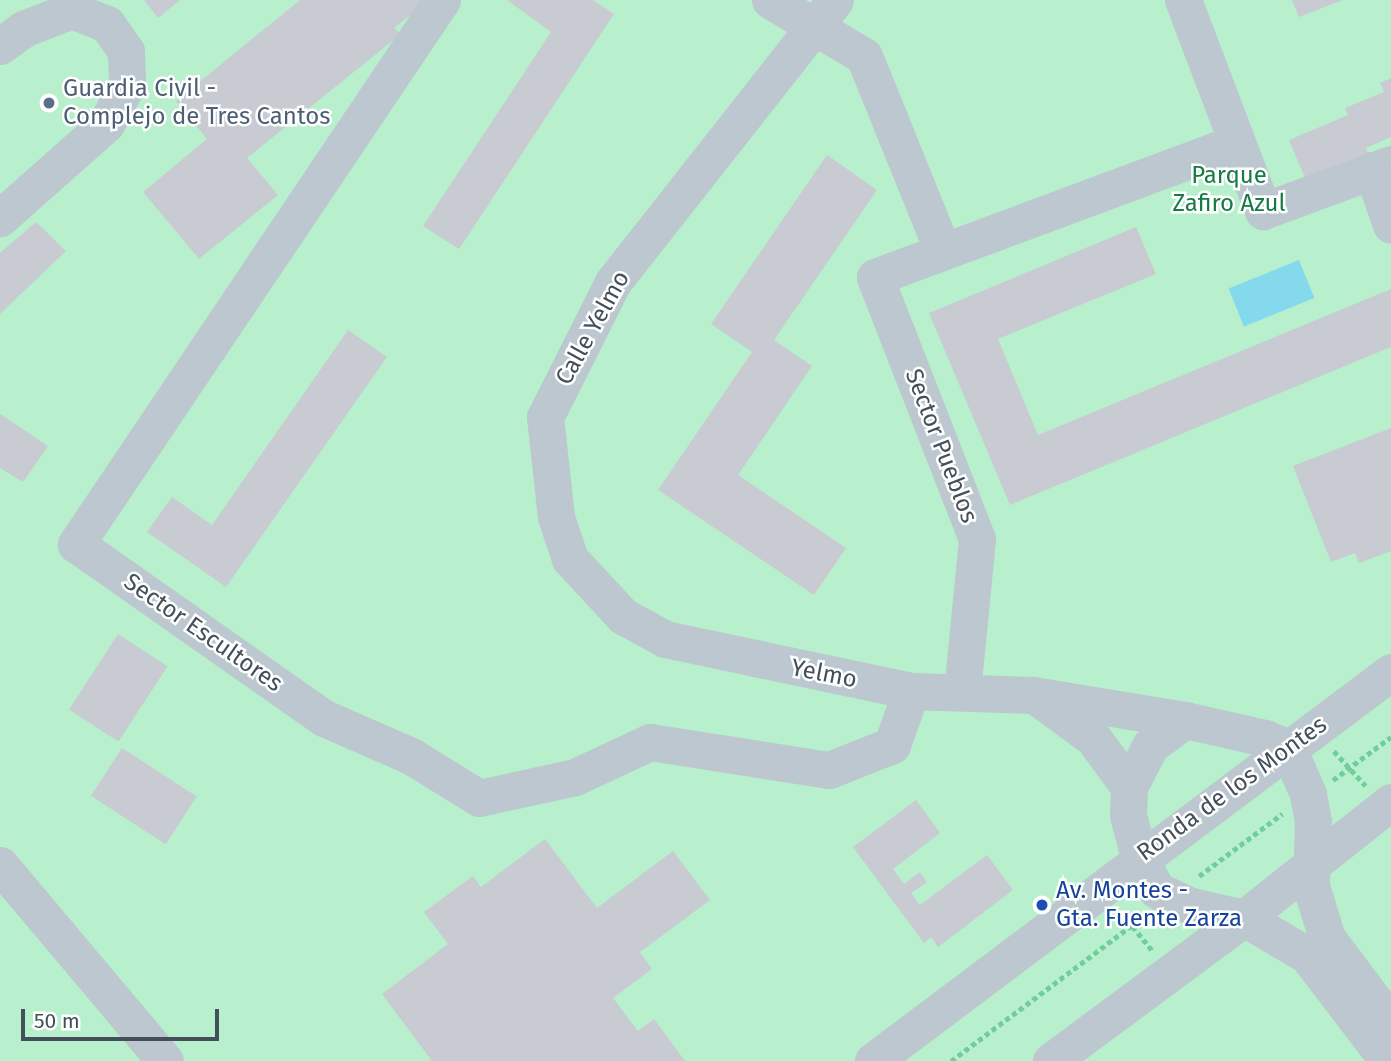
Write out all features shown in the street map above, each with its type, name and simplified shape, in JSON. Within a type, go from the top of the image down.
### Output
[{"type":"street","name":"Sector Escultores","points":[[442,0],[76,544],[324,718],[411,756],[479,798],[575,776],[650,741],[829,770],[892,745],[911,691]]},
{"type":"street","points":[[770,0],[826,13],[864,56],[943,252]]},
{"type":"street","points":[[1183,0],[1263,211],[1382,167],[1391,225]]},
{"type":"street","points":[[0,46],[23,29],[72,10],[107,24],[126,51],[127,85],[106,124],[0,218]]},
{"type":"street","name":"Calle Yelmo","points":[[623,616],[570,559],[556,517],[545,416],[612,282],[826,13]]},
{"type":"street","name":"Sector Pueblos","points":[[962,692],[977,540],[875,277],[1236,143]]},
{"type":"street","name":"Yelmo","points":[[623,616],[678,642],[911,691],[1033,695],[1185,720],[1265,738],[1300,738]]},
{"type":"street","name":"Ronda de los Montes","points":[[873,1061],[1139,857],[1391,672]]},
{"type":"street","points":[[1033,695],[1093,738],[1129,787]]},
{"type":"street","points":[[1185,720],[1150,746],[1129,787],[1128,815],[1139,857],[1157,890],[1191,906],[1244,918],[1307,955],[1388,1061]]},
{"type":"street","points":[[1300,738],[1308,794],[1327,853],[1311,886],[1327,938],[1391,1023]]},
{"type":"street","points":[[1051,1061],[1244,918],[1388,805]]},
{"type":"street","points":[[0,864],[165,1061]]},
{"type":"path","points":[[1352,770],[1391,737]]},
{"type":"path","points":[[1300,738],[1352,770],[1388,805]]},
{"type":"path","points":[[1100,887],[1170,972]]},
{"type":"green space","name":"Parque Zafiro Azul","points":[[0,0],[1391,0],[1391,1061],[0,1061]]},
{"type":"water","points":[[1299,260],[1314,298],[1244,326],[1229,288]]},
{"type":"building","points":[[144,0],[180,0],[158,18]]},
{"type":"building","points":[[300,0],[420,0],[423,5],[394,28],[401,34],[247,158],[278,195],[199,259],[143,192],[207,139],[176,101]]},
{"type":"building","points":[[507,0],[593,0],[614,14],[459,249],[423,226],[551,32]]},
{"type":"building","points":[[1292,0],[1343,0],[1299,17]]},
{"type":"building","points":[[1391,78],[1391,137],[1366,148],[1368,153],[1305,178],[1289,140],[1348,115],[1345,108],[1384,92],[1380,83]]},
{"type":"building","points":[[827,155],[877,190],[774,340],[812,366],[738,475],[846,548],[814,595],[658,490],[752,352],[711,324]]},
{"type":"building","points":[[36,222],[66,251],[0,314],[0,253]]},
{"type":"building","points":[[1136,227],[1156,274],[998,339],[1038,435],[1391,289],[1391,347],[1010,505],[929,313]]},
{"type":"building","points":[[348,330],[387,357],[226,587],[147,532],[172,497],[212,525]]},
{"type":"building","points":[[0,414],[48,446],[23,482],[0,468]]},
{"type":"building","points":[[1391,428],[1391,551],[1359,563],[1355,553],[1331,562],[1293,466]]},
{"type":"building","points":[[118,634],[167,666],[118,742],[69,709]]},
{"type":"building","points":[[122,748],[197,796],[166,844],[91,796]]},
{"type":"building","points":[[916,800],[940,833],[893,869],[904,884],[920,872],[927,882],[911,893],[920,905],[987,855],[1013,890],[938,947],[931,937],[924,943],[853,847]]},
{"type":"building","points":[[545,839],[597,908],[673,851],[710,900],[640,952],[652,969],[613,998],[638,1031],[654,1019],[685,1061],[432,1061],[382,994],[448,944],[424,912],[473,876],[481,887]]},
{"type":"place","name":"Guardia Civil - Complejo de Tres Cantos","points":[[49,103]]},
{"type":"place","name":"Av. Montes - Gta. Fuente Zarza","points":[[1042,905]]}]
